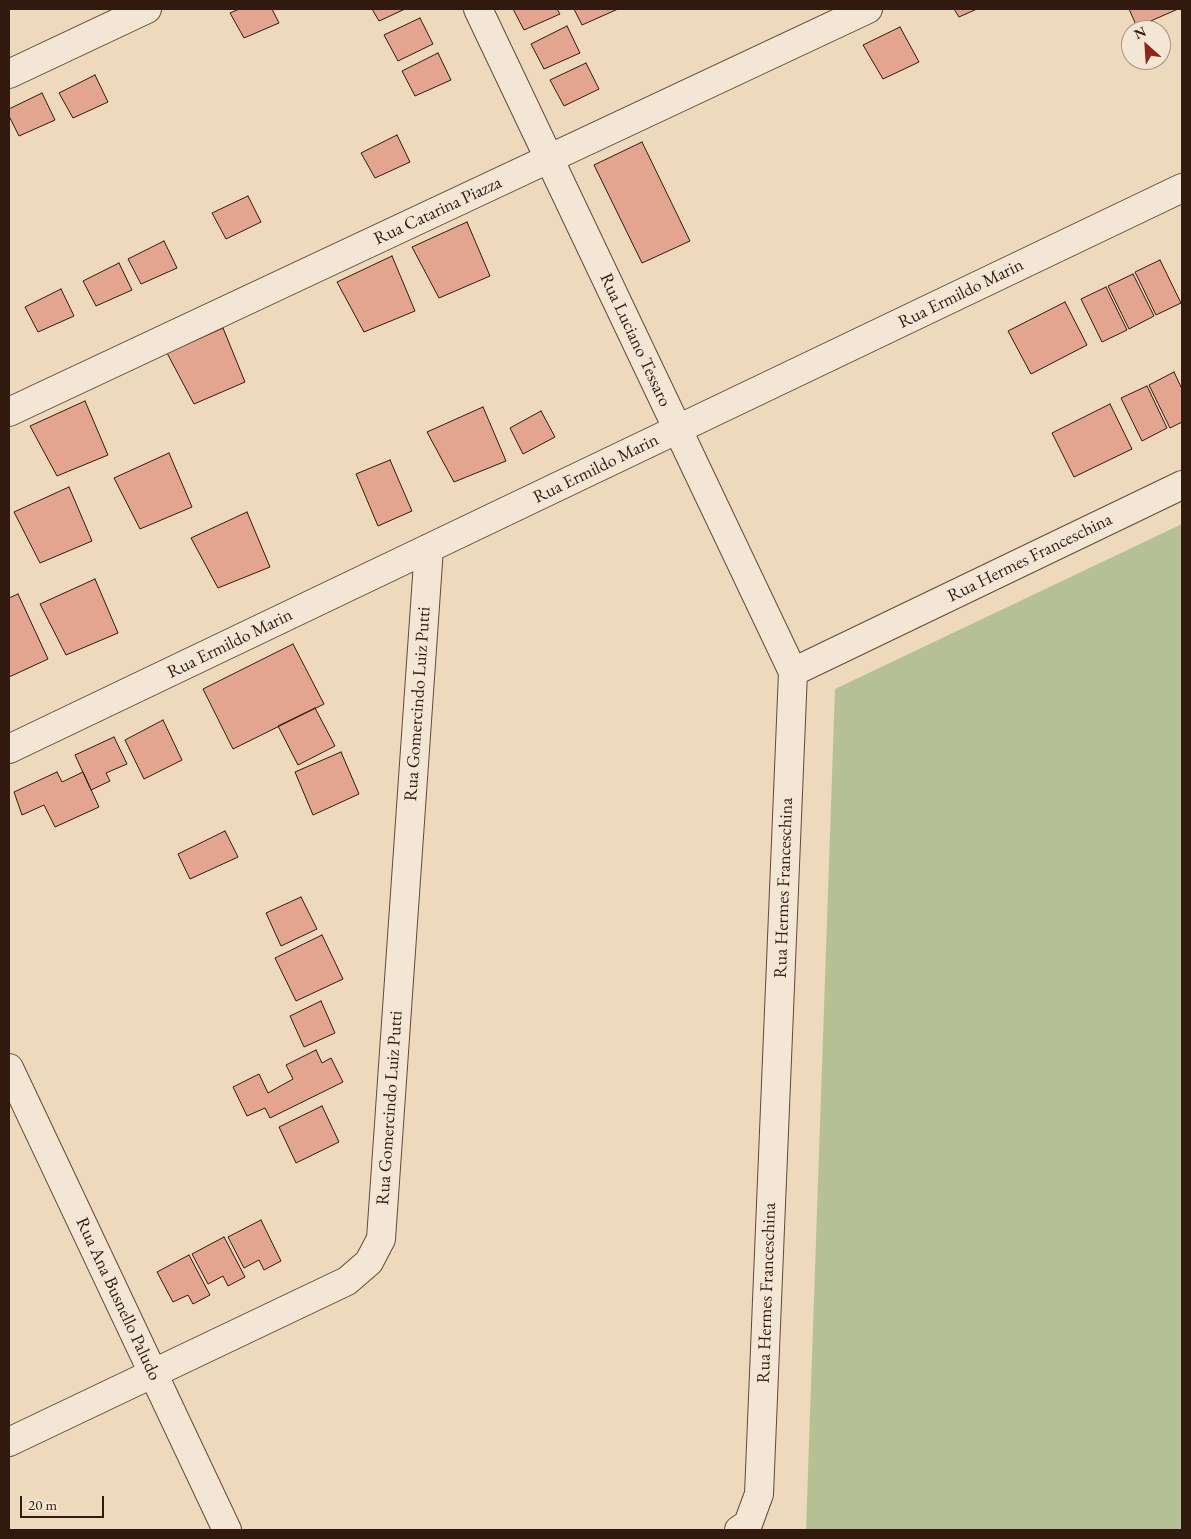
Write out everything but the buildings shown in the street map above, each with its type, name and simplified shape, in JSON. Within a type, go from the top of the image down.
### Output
[{"type":"street","points":[[9,74],[147,9]]},
{"type":"street","name":"Rua Luciano Tessaro","points":[[478,9],[793,672]]},
{"type":"street","name":"Rua Catarina Piazza","points":[[9,412],[868,9]]},
{"type":"street","name":"Rua Ermildo Marin","points":[[9,750],[1182,188]]},
{"type":"street","name":"Rua Hermes Franceschina","points":[[739,1530],[748,1524],[759,1494],[793,672],[1182,484]]},
{"type":"street","name":"Rua Gomercindo Luiz Putti","points":[[9,1442],[346,1281],[369,1262],[381,1239],[429,548]]},
{"type":"street","name":"Rua Ana Busnello Paludo","points":[[9,1068],[16,1100],[152,1373],[227,1530]]},
{"type":"green space","points":[[1182,524],[1182,1530],[806,1530],[835,689]]}]
